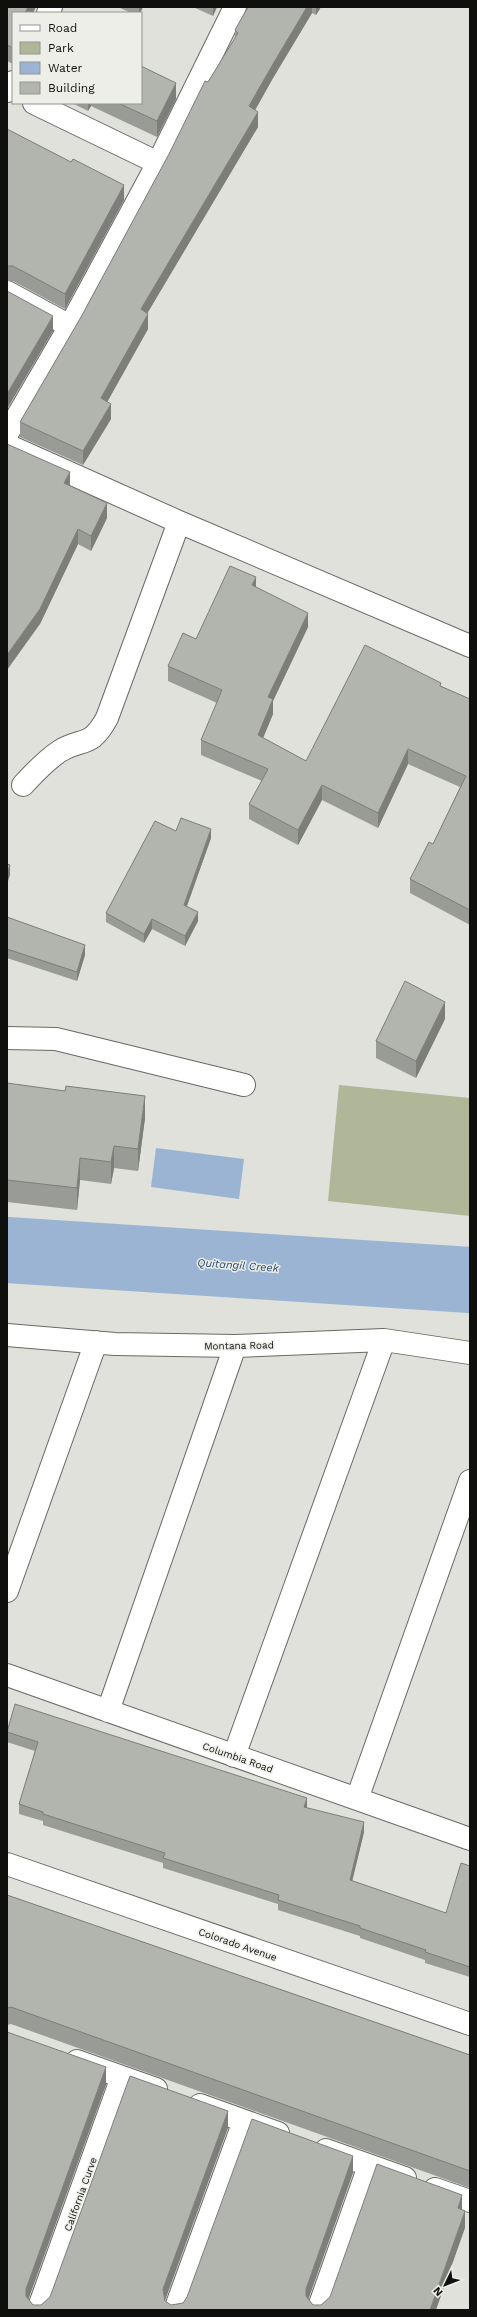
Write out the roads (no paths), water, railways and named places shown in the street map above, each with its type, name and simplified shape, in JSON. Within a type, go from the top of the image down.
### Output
[{"type":"street","points":[[7,434],[70,326],[158,163],[235,7]]},
{"type":"street","points":[[36,104],[158,163]]},
{"type":"street","points":[[7,292],[70,326]]},
{"type":"street","points":[[7,445],[179,522],[470,646]]},
{"type":"street","points":[[23,785],[35,771],[60,751],[87,742],[100,730],[107,718],[179,522]]},
{"type":"street","points":[[7,1038],[56,1040],[244,1085]]},
{"type":"street","name":"Montana Road","points":[[7,1335],[96,1342],[235,1346],[384,1340],[470,1353]]},
{"type":"street","points":[[234,1756],[384,1340]]},
{"type":"street","points":[[7,1590],[96,1342]]},
{"type":"street","points":[[108,1711],[235,1346]]},
{"type":"street","points":[[357,1799],[470,1481]]},
{"type":"street","name":"Columbia Road","points":[[7,1675],[470,1839]]},
{"type":"street","name":"Colorado Avenue","points":[[7,1864],[470,2024]]},
{"type":"street","points":[[57,2054],[470,2201]]},
{"type":"street","name":"California Curve","points":[[38,2310],[122,2077]]},
{"type":"street","points":[[175,2310],[244,2121]]},
{"type":"street","points":[[318,2310],[369,2166]]},
{"type":"water","points":[[156,1148],[244,1159],[239,1199],[151,1187]]},
{"type":"waterway","name":"Quitangil Creek","points":[[7,1250],[470,1280]]}]
